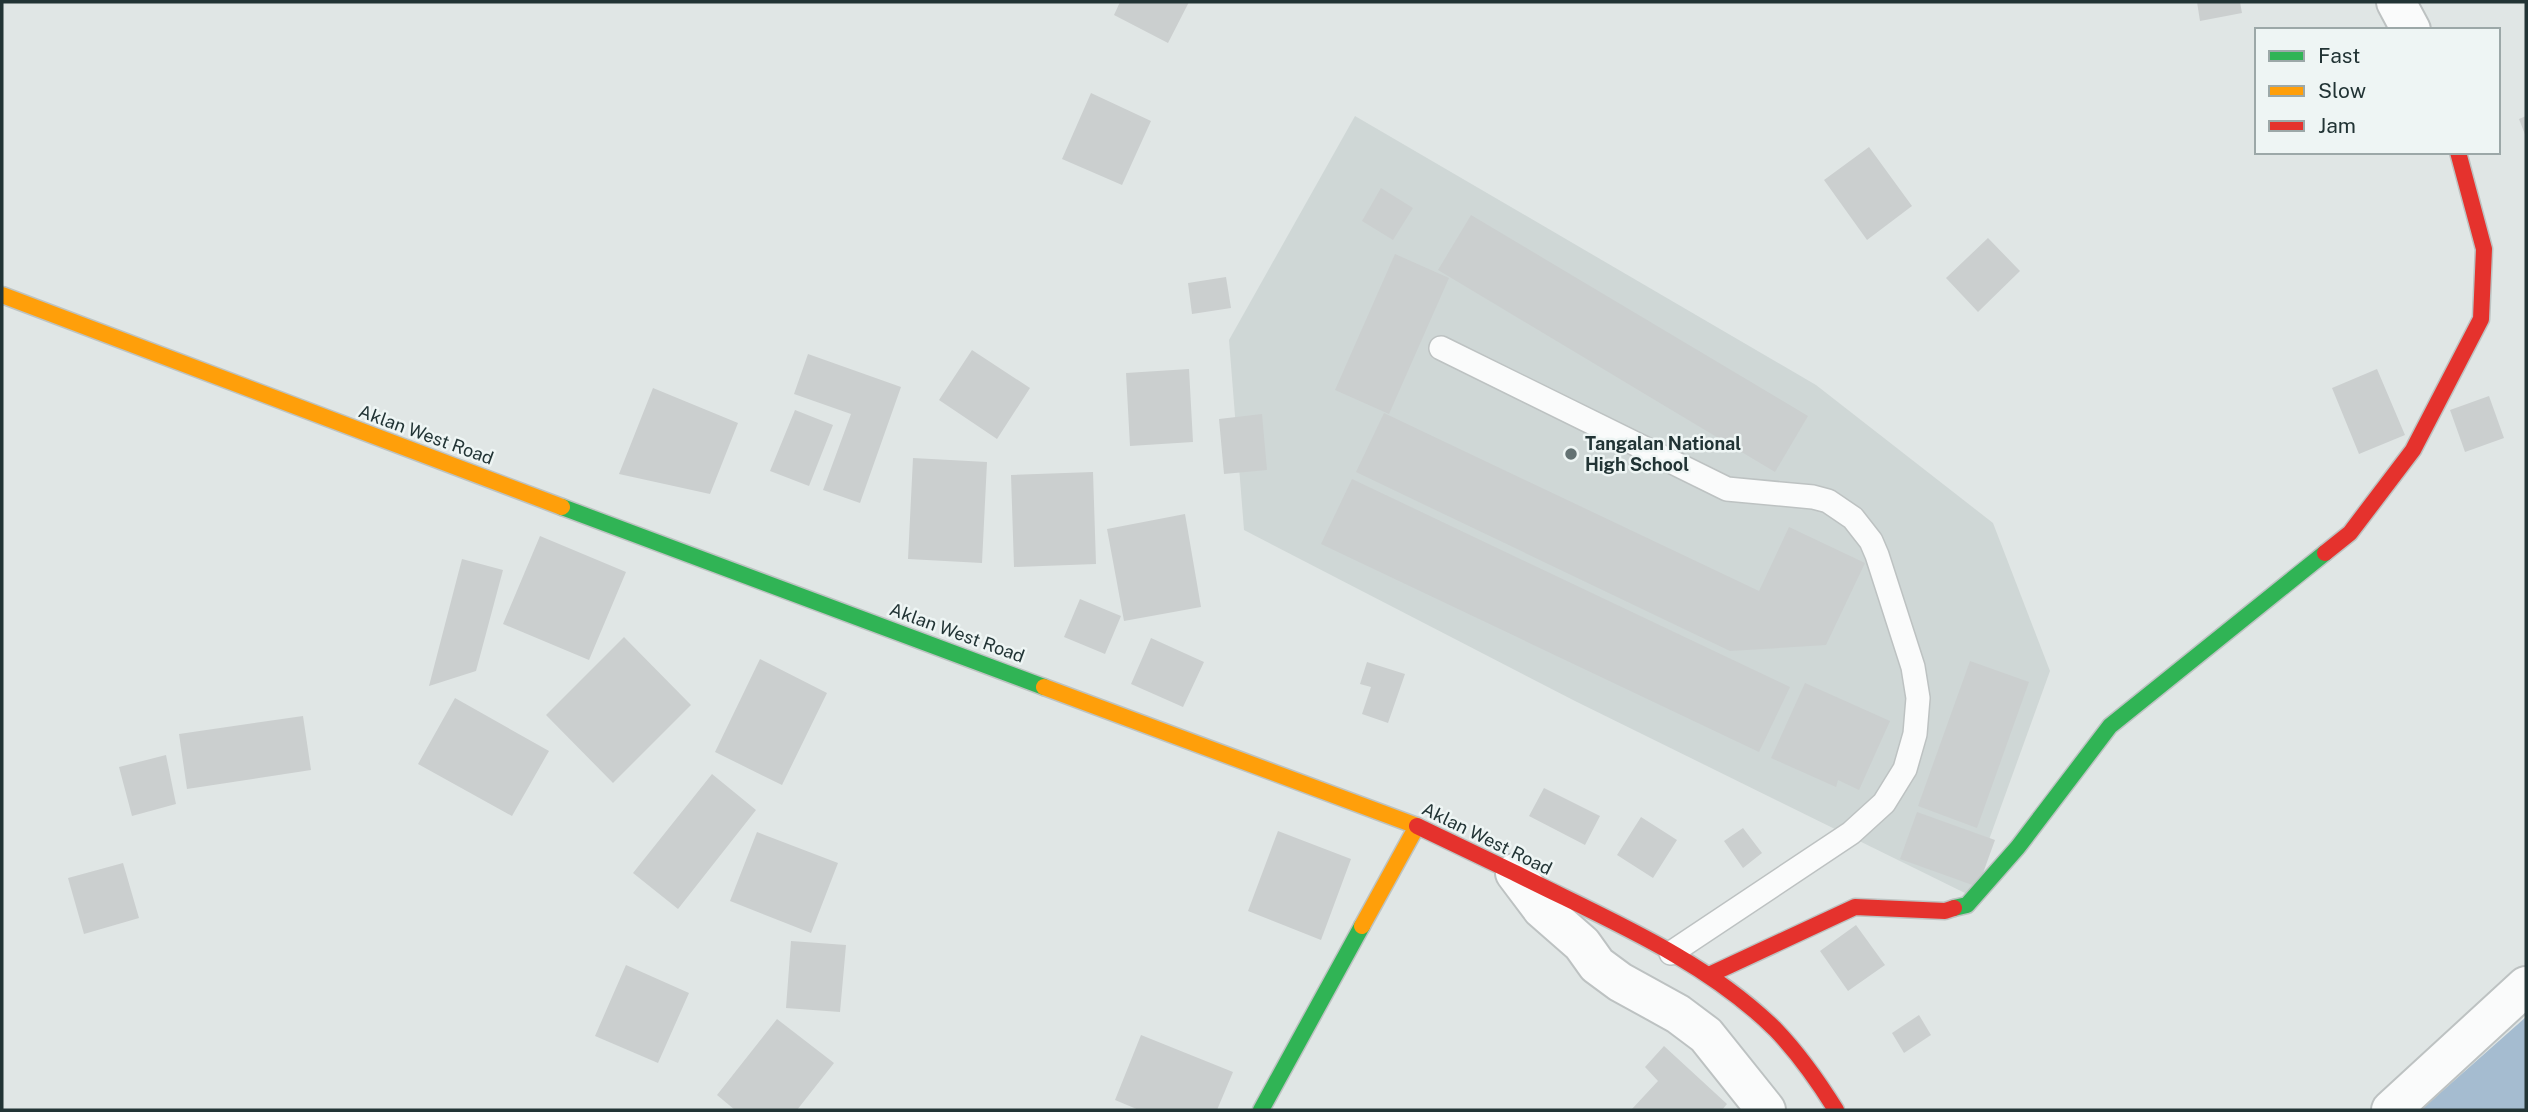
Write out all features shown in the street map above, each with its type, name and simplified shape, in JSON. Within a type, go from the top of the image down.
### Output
[{"type":"main road","points":[[1709,975],[1855,906],[1945,911],[1966,905],[2018,847],[2110,726],[2350,533],[2413,450],[2481,319],[2484,249],[2459,154]]},
{"type":"main road","name":"Aklan West Road","points":[[2,295],[1417,825],[1671,953],[1709,975],[1782,1035],[1836,1110]]},
{"type":"main road","points":[[1261,1110],[1417,825]]},
{"type":"street","points":[[2396,2],[2410,28]]},
{"type":"street","points":[[1515,873],[1542,909],[1582,944],[1597,965],[1620,982],[1678,1014],[1706,1035],[1766,1110]]},
{"type":"street","points":[[2390,1110],[2526,986]]},
{"type":"lane","points":[[1441,348],[1718,485],[1745,492],[1813,497],[1828,501],[1853,518],[1871,541],[1877,555],[1913,667],[1918,698],[1915,734],[1905,769],[1884,803],[1851,833],[1671,953]]},
{"type":"shaded area","name":"Tangalan National High School","points":[[1355,116],[1816,385],[1993,523],[2050,671],[1969,895],[1575,701],[1244,530],[1229,340]]},
{"type":"water","points":[[2526,1017],[2526,1110],[2421,1110]]},
{"type":"building","points":[[1120,2],[1189,2],[1168,43],[1114,15]]},
{"type":"building","points":[[2197,2],[2240,2],[2242,13],[2200,21]]},
{"type":"building","points":[[1091,93],[1151,121],[1122,185],[1062,159]]},
{"type":"building","points":[[2526,116],[2526,137],[2519,119]]},
{"type":"building","points":[[1869,147],[1912,206],[1867,240],[1824,180]]},
{"type":"building","points":[[1381,188],[1413,208],[1393,240],[1362,221]]},
{"type":"building","points":[[1471,215],[1808,416],[1775,472],[1438,270]]},
{"type":"building","points":[[1988,238],[2020,271],[1978,312],[1946,278]]},
{"type":"building","points":[[1395,254],[1449,278],[1389,414],[1335,390]]},
{"type":"building","points":[[1226,277],[1231,308],[1192,314],[1188,283]]},
{"type":"building","points":[[972,350],[1030,388],[997,439],[939,400]]},
{"type":"building","points":[[808,354],[901,387],[860,503],[823,490],[851,414],[794,394]]},
{"type":"building","points":[[1189,369],[1193,442],[1130,446],[1126,373]]},
{"type":"building","points":[[2377,369],[2405,435],[2359,454],[2332,388]]},
{"type":"building","points":[[653,388],[738,423],[710,494],[619,474]]},
{"type":"building","points":[[2489,396],[2504,438],[2465,452],[2450,410]]},
{"type":"building","points":[[795,410],[833,425],[809,486],[770,471]]},
{"type":"building","points":[[1384,413],[1759,591],[1789,527],[1865,563],[1826,645],[1730,651],[1356,472]]},
{"type":"building","points":[[1262,414],[1267,470],[1224,474],[1219,419]]},
{"type":"building","points":[[913,458],[987,462],[982,563],[908,559]]},
{"type":"building","points":[[1093,472],[1096,564],[1014,567],[1011,475]]},
{"type":"building","points":[[1352,479],[1790,687],[1759,752],[1321,544]]},
{"type":"building","points":[[1185,514],[1201,607],[1124,621],[1107,529]]},
{"type":"building","points":[[540,536],[626,572],[589,660],[503,624]]},
{"type":"building","points":[[462,559],[503,570],[476,671],[429,686]]},
{"type":"building","points":[[1080,599],[1121,616],[1105,654],[1064,637]]},
{"type":"building","points":[[624,637],[691,705],[613,783],[546,715]]},
{"type":"building","points":[[1151,638],[1204,662],[1183,707],[1131,684]]},
{"type":"building","points":[[760,659],[827,693],[782,785],[715,752]]},
{"type":"building","points":[[1970,661],[2029,682],[1977,828],[1918,806]]},
{"type":"building","points":[[1367,662],[1405,674],[1388,723],[1362,714],[1371,687],[1360,684]]},
{"type":"building","points":[[1805,683],[1890,721],[1859,790],[1838,780],[1836,787],[1771,758]]},
{"type":"building","points":[[455,698],[549,751],[512,816],[418,764]]},
{"type":"building","points":[[303,716],[311,770],[187,789],[179,734]]},
{"type":"building","points":[[166,755],[176,804],[132,816],[119,767]]},
{"type":"building","points":[[712,774],[756,810],[678,909],[633,873]]},
{"type":"building","points":[[1544,788],[1600,816],[1585,845],[1529,816]]},
{"type":"building","points":[[1917,812],[1995,840],[1978,887],[1900,859]]},
{"type":"building","points":[[1641,817],[1677,840],[1653,878],[1617,855]]},
{"type":"building","points":[[1743,828],[1762,853],[1743,868],[1724,841]]},
{"type":"building","points":[[1278,831],[1351,859],[1321,940],[1248,911]]},
{"type":"building","points":[[757,832],[838,863],[811,933],[730,901]]},
{"type":"building","points":[[123,863],[139,918],[84,934],[68,878]]},
{"type":"building","points":[[1856,925],[1885,965],[1848,991],[1820,951]]},
{"type":"building","points":[[791,941],[846,945],[840,1012],[786,1008]]},
{"type":"building","points":[[626,965],[689,993],[658,1063],[595,1036]]},
{"type":"building","points":[[1919,1015],[1931,1035],[1904,1053],[1892,1033]]},
{"type":"building","points":[[777,1019],[834,1063],[797,1110],[735,1110],[717,1095]]},
{"type":"building","points":[[1141,1035],[1233,1072],[1217,1110],[1139,1110],[1115,1100]]},
{"type":"building","points":[[1664,1046],[1727,1104],[1722,1110],[1631,1110],[1658,1081],[1645,1067]]},
{"type":"traffic: fast","points":[[562,507],[1044,687]]},
{"type":"traffic: fast","points":[[1954,908],[1967,905],[2018,847],[2110,726],[2325,553]]},
{"type":"traffic: fast","points":[[1261,1110],[1362,926]]},
{"type":"traffic: slow","points":[[2,295],[562,507]]},
{"type":"traffic: slow","points":[[1044,687],[1417,826],[1362,926]]},
{"type":"traffic: jam","points":[[2325,553],[2350,533],[2413,450],[2481,319],[2484,249],[2459,154]]},
{"type":"traffic: jam","points":[[1417,826],[1515,873]]},
{"type":"traffic: jam","points":[[1515,873],[1651,941],[1717,981],[1784,1038],[1836,1110]]},
{"type":"traffic: jam","points":[[1709,975],[1855,907],[1945,911],[1954,908]]},
{"type":"place","name":"Tangalan National High School","points":[[1571,454]]}]
